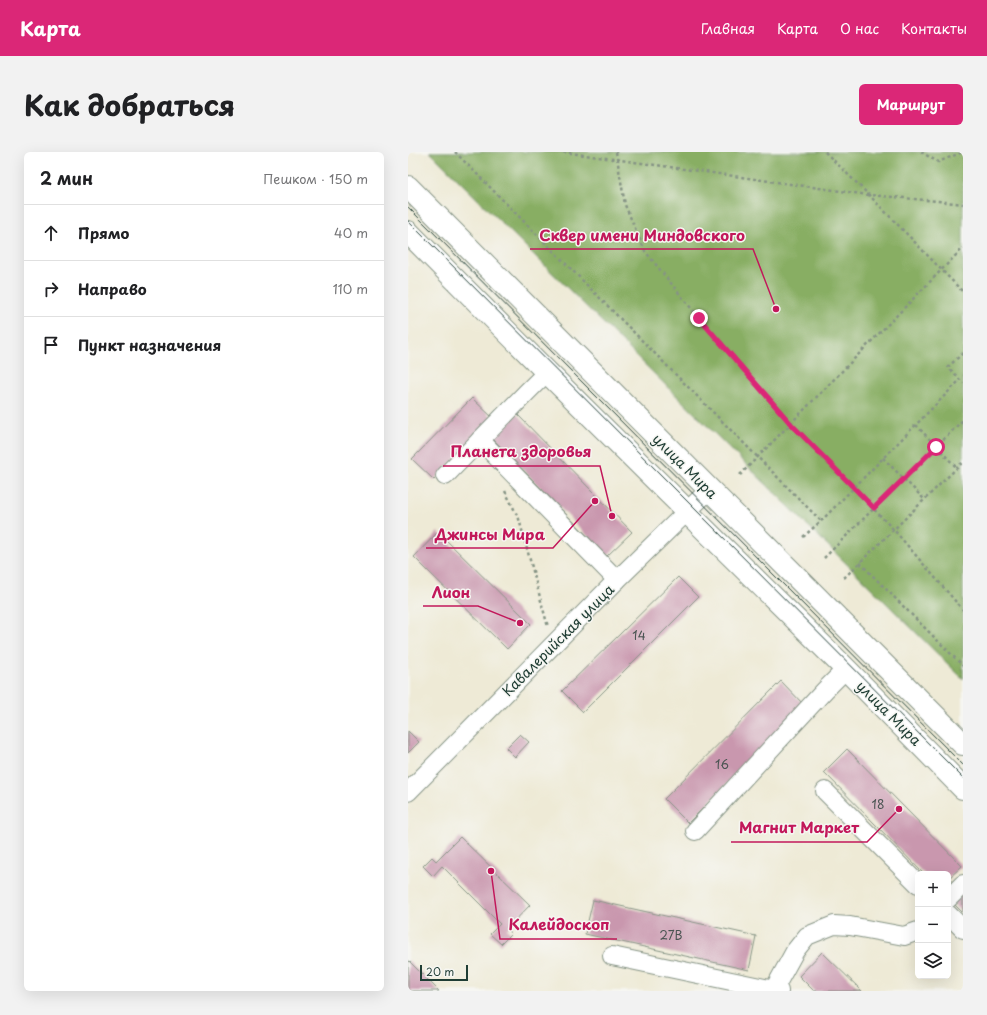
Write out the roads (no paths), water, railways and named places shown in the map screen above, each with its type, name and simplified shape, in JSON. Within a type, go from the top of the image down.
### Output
[{"type":"main road","name":"улица Мира","points":[[408,187],[963,744]]},
{"type":"main road","name":"улица Мира","points":[[408,232],[846,669],[963,788]]},
{"type":"street","points":[[445,476],[547,372]]},
{"type":"street","points":[[480,440],[617,580]]},
{"type":"street","name":"Кавалерийская улица","points":[[408,792],[617,580],[709,490]]},
{"type":"street","points":[[695,831],[846,669]]},
{"type":"street","points":[[825,791],[915,881]]},
{"type":"street","points":[[951,896],[963,884]]},
{"type":"street","points":[[951,917],[963,929]]},
{"type":"street","points":[[612,956],[775,990],[795,951],[807,936],[834,926],[850,926],[904,936],[915,932]]},
{"type":"tram line","points":[[408,207],[963,765]]},
{"type":"tram line","points":[[408,221],[963,778]]},
{"type":"place","name":"Сквер имени Миндовского","points":[[776,309]]},
{"type":"place","name":"Джинсы Мира","points":[[595,501]]},
{"type":"place","name":"Планета здоровья","points":[[612,516]]},
{"type":"place","name":"Лион","points":[[520,623]]},
{"type":"place","name":"Магнит Маркет","points":[[899,809]]},
{"type":"place","name":"Калейдоскоп","points":[[491,871]]}]
